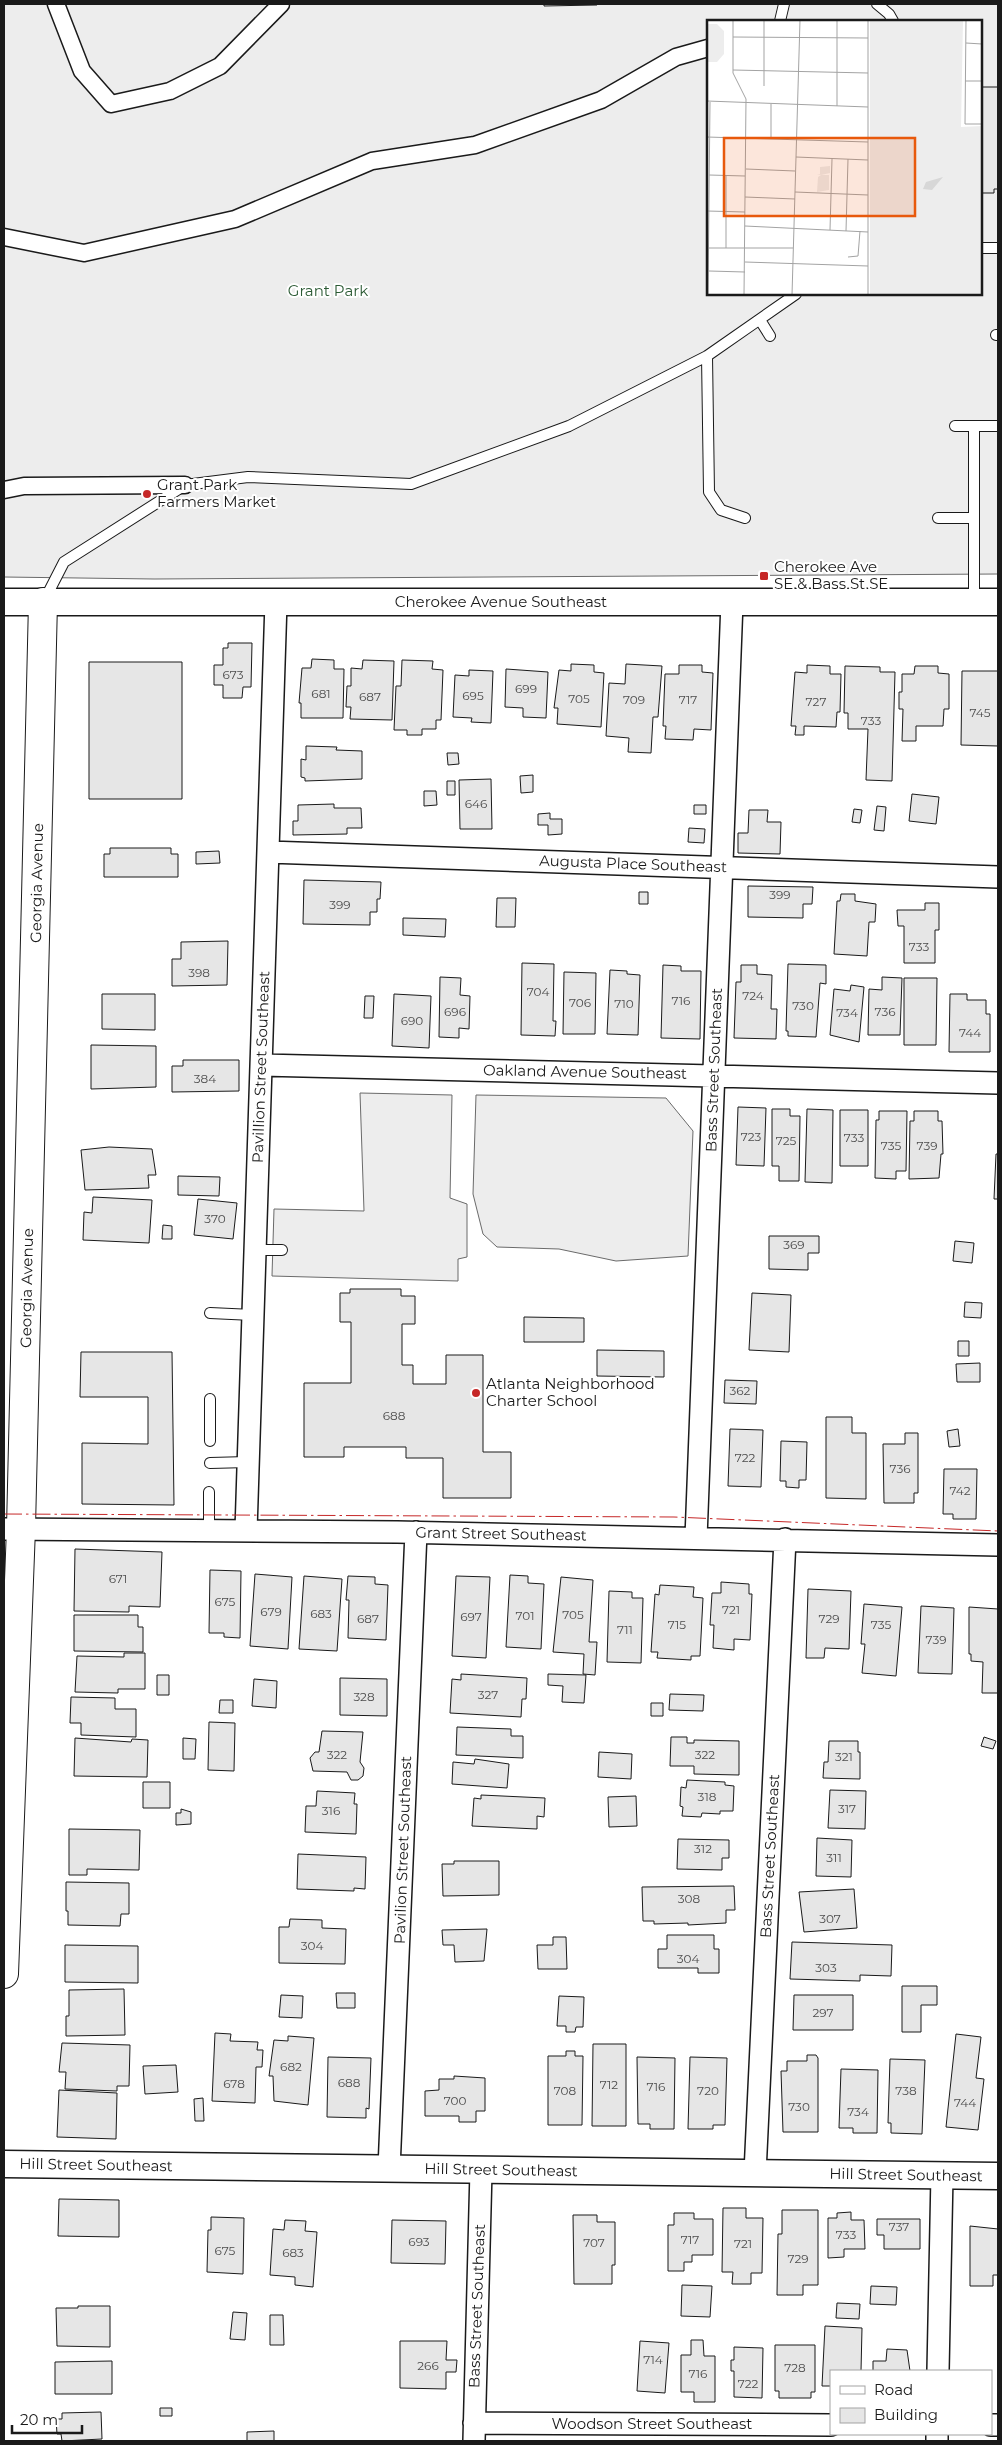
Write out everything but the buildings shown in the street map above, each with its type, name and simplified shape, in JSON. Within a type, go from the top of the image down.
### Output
[{"type":"main road","name":"Georgia Avenue","points":[[4,1974],[13,1528],[43,602]]},
{"type":"street","points":[[56,4],[82,71],[111,104],[170,91],[220,66],[281,4]]},
{"type":"street","points":[[4,237],[84,253],[235,219],[372,161],[475,145],[583,107],[601,100],[676,57],[707,48]]},
{"type":"street","points":[[4,490],[24,486],[185,485]]},
{"type":"street","name":"Cherokee Avenue Southeast","points":[[4,602],[986,602]]},
{"type":"street","name":"Pavillion Street Southeast","points":[[246,1531],[276,602]]},
{"type":"street","name":"Bass Street Southeast","points":[[696,1538],[732,602]]},
{"type":"street","name":"Augusta Place Southeast","points":[[268,852],[998,877]]},
{"type":"street","name":"Oakland Avenue Southeast","points":[[262,1065],[998,1083]]},
{"type":"street","name":"Grant Street Southeast","points":[[13,1528],[416,1532],[998,1544]]},
{"type":"street","name":"Pavilion Street Southeast","points":[[389,2169],[416,1532]]},
{"type":"street","name":"Bass Street Southeast","points":[[755,2173],[785,1539]]},
{"type":"street","name":"Hill Street Southeast","points":[[4,2164],[998,2176]]},
{"type":"street","name":"Bass Street Southeast","points":[[474,2432],[481,2170]]},
{"type":"street","points":[[938,2370],[942,2175]]},
{"type":"street","name":"Woodson Street Southeast","points":[[474,2432],[830,2425]]},
{"type":"lane","points":[[780,20],[784,4]]},
{"type":"lane","points":[[877,4],[889,14],[892,20]]},
{"type":"lane","points":[[982,248],[998,248]]},
{"type":"lane","points":[[43,602],[64,562],[185,485],[248,477],[410,484],[569,426],[707,356],[795,295]]},
{"type":"lane","points":[[760,320],[770,336]]},
{"type":"lane","points":[[707,356],[709,492],[721,510],[745,518]]},
{"type":"lane","points":[[955,426],[998,426]]},
{"type":"lane","points":[[974,426],[974,518],[986,602]]},
{"type":"lane","points":[[938,518],[974,518]]},
{"type":"lane","points":[[255,1250],[282,1250]]},
{"type":"lane","points":[[210,1313],[253,1315]]},
{"type":"lane","points":[[210,1399],[210,1440]]},
{"type":"lane","points":[[210,1463],[248,1462]]},
{"type":"lane","points":[[209,1492],[209,1530]]},
{"type":"shaded area","name":"Grant Park","points":[[4,4],[998,4],[998,574],[154,579],[4,577]]},
{"type":"shaded area","points":[[360,1093],[452,1095],[450,1198],[467,1204],[467,1257],[458,1259],[458,1281],[272,1276],[274,1209],[364,1211]]},
{"type":"shaded area","points":[[476,1095],[666,1098],[693,1131],[688,1256],[616,1261],[559,1249],[497,1247],[483,1234],[473,1194]]},
{"type":"power","points":[[4,1514],[674,1517],[998,1531]]},
{"type":"place","name":"Grant Park Farmers Market","points":[[147,494]]},
{"type":"place","name":"Cherokee Ave SE & Bass St SE","points":[[764,576]]},
{"type":"place","name":"Atlanta Neighborhood Charter School","points":[[476,1393]]}]
